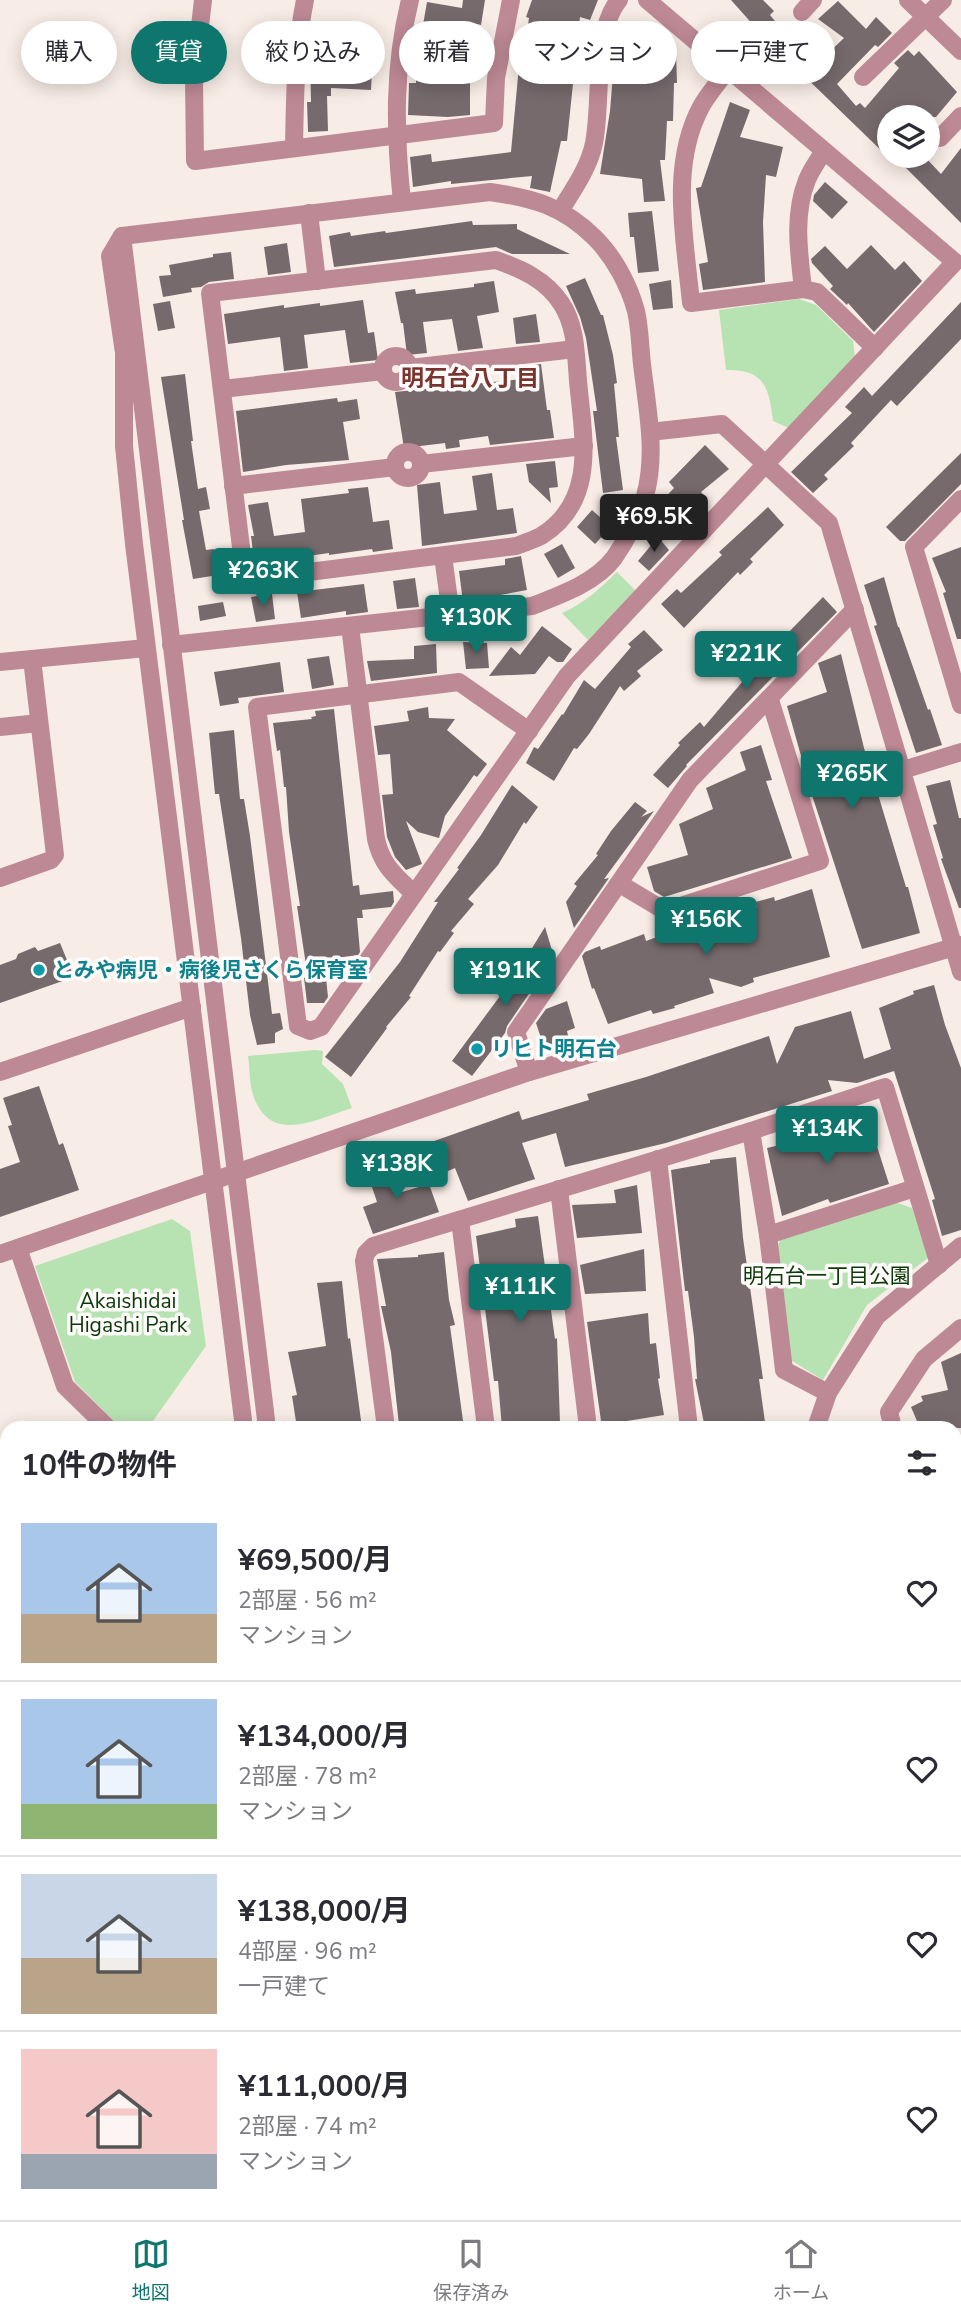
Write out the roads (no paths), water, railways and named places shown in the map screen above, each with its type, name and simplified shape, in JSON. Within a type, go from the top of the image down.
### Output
[{"type":"street","points":[[203,0],[194,78],[195,161],[494,124],[496,78],[512,0]]},
{"type":"street","points":[[294,148],[296,83],[305,0]]},
{"type":"street","points":[[402,202],[396,136],[397,76],[410,0]]},
{"type":"street","points":[[561,211],[583,173],[594,144],[605,32],[611,9],[619,0]]},
{"type":"street","points":[[647,0],[691,38]]},
{"type":"street","points":[[908,0],[961,51]]},
{"type":"street","points":[[863,77],[943,0]]},
{"type":"street","points":[[717,84],[702,106],[689,140],[683,168],[682,195],[691,303],[803,289],[817,292],[875,348]]},
{"type":"street","points":[[528,731],[459,682],[257,707],[299,1026],[310,1031],[321,1027],[567,677],[955,262],[744,84]]},
{"type":"street","points":[[940,138],[961,116]]},
{"type":"street","points":[[803,289],[798,246],[799,211],[807,179],[824,151]]},
{"type":"street","points":[[171,645],[532,606],[588,580],[612,560],[632,529],[645,496],[650,465],[650,432],[636,312],[622,275],[597,240],[561,211],[526,197],[490,192],[122,236],[115,243],[110,256],[124,353],[124,446],[146,648],[243,1421]]},
{"type":"street","points":[[309,214],[317,281]]},
{"type":"street","points":[[122,236],[266,1421]]},
{"type":"street","points":[[496,260],[524,270],[544,284],[561,303],[572,326],[584,446],[584,473],[575,498],[560,520],[540,536],[516,546],[244,580],[210,293],[317,281],[496,260]]},
{"type":"street","points":[[222,390],[383,371],[388,379],[400,382],[407,377],[410,368],[575,349]]},
{"type":"street","points":[[650,432],[722,424],[829,523],[957,946],[961,971]]},
{"type":"street","points":[[233,486],[395,467],[397,459],[407,452],[415,454],[421,464],[584,446]]},
{"type":"street","points":[[961,499],[914,547],[961,705]]},
{"type":"street","points":[[443,556],[451,615]]},
{"type":"street","points":[[529,1072],[516,1032],[690,780],[855,609]]},
{"type":"street","points":[[350,626],[380,857],[389,870],[414,894]]},
{"type":"street","points":[[0,662],[146,648]]},
{"type":"street","points":[[0,878],[51,860],[55,855],[32,659]]},
{"type":"street","points":[[620,884],[665,911],[820,861],[770,700]]},
{"type":"street","points":[[0,727],[39,723]]},
{"type":"street","points":[[903,770],[961,752]]},
{"type":"street","points":[[0,1254],[529,1072],[957,946]]},
{"type":"street","points":[[0,1072],[192,1007]]},
{"type":"street","points":[[385,1421],[364,1261],[366,1253],[373,1245],[751,1131],[885,1087],[939,1265]]},
{"type":"street","points":[[751,1131],[768,1235],[784,1370],[828,1393]]},
{"type":"street","points":[[659,1159],[688,1421]]},
{"type":"street","points":[[768,1235],[915,1188]]},
{"type":"street","points":[[559,1189],[587,1421]]},
{"type":"street","points":[[460,1220],[485,1421]]},
{"type":"street","points":[[818,1421],[828,1393],[877,1316],[961,1246]]},
{"type":"street","points":[[18,1248],[65,1386],[101,1421]]},
{"type":"street","points":[[891,1421],[889,1412],[924,1359],[961,1328]]},
{"type":"place","name":"とみや病児・病後児さくら保育室","points":[[39,970]]},
{"type":"place","name":"リヒト明石台","points":[[477,1049]]},
{"type":"district","name":"明石台八丁目","points":[[470,378]]},
{"type":"park label","name":"明石台一丁目公園","points":[[827,1276]]},
{"type":"park label","name":"Akaishidai Higashi Park","points":[[128,1313]]}]
